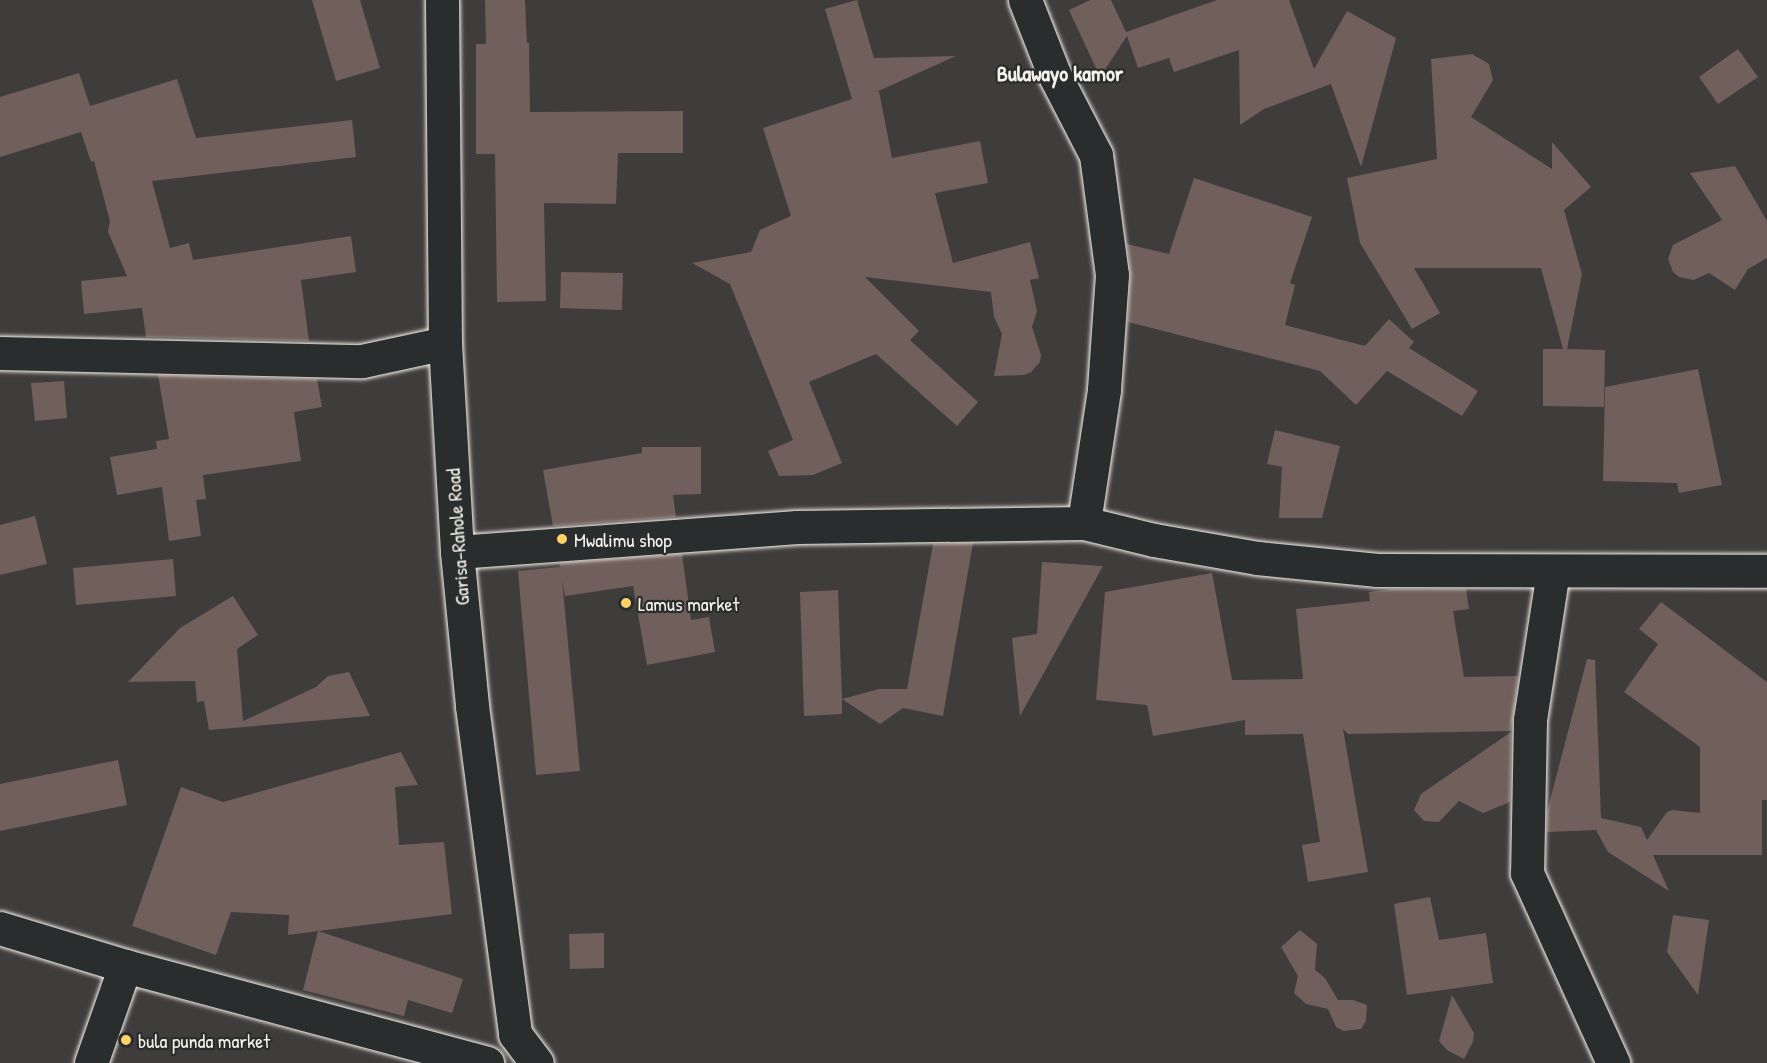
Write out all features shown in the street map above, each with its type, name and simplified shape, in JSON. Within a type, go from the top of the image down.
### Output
[{"type":"street","name":"Garisa-Rahole Road","points":[[442,0],[445,343],[457,552],[473,718],[515,1034],[537,1063]]},
{"type":"street","points":[[1025,0],[1053,74],[1096,155],[1112,274],[1104,390],[1084,523]]},
{"type":"street","points":[[0,353],[362,361],[445,343]]},
{"type":"street","points":[[457,552],[797,527],[1084,523],[1154,540],[1268,559],[1377,570],[1767,571]]},
{"type":"street","points":[[1553,571],[1530,720],[1527,873],[1613,1063]]},
{"type":"street","points":[[0,928],[126,966],[488,1063]]},
{"type":"street","points":[[91,1063],[126,966]]},
{"type":"building","points":[[312,0],[360,0],[380,68],[336,81]]},
{"type":"building","points":[[485,0],[525,0],[527,43],[529,43],[530,112],[683,111],[683,153],[618,153],[616,204],[544,203],[546,301],[497,302],[495,154],[476,154],[476,44],[486,44]]},
{"type":"building","points":[[857,0],[874,58],[956,56],[876,92],[879,91],[892,158],[980,141],[988,183],[935,193],[953,263],[1030,242],[1039,278],[1030,280],[1037,311],[1032,327],[1041,355],[1040,362],[1031,372],[1024,375],[994,376],[1002,334],[994,317],[991,292],[865,277],[919,331],[910,340],[978,402],[957,426],[876,354],[809,382],[842,463],[813,475],[779,476],[768,451],[793,440],[730,284],[692,263],[751,252],[760,230],[791,216],[763,128],[852,99],[825,9]]},
{"type":"building","points":[[1090,0],[1111,0],[1126,32],[1217,0],[1289,0],[1314,69],[1347,11],[1396,38],[1361,167],[1331,84],[1264,109],[1240,125],[1239,50],[1174,72],[1169,58],[1138,68],[1127,36],[1100,77],[1069,10]]},
{"type":"building","points":[[1738,49],[1758,77],[1718,104],[1699,77]]},
{"type":"building","points":[[1472,54],[1489,64],[1493,80],[1471,117],[1552,169],[1552,142],[1591,187],[1564,210],[1582,274],[1567,349],[1605,350],[1604,407],[1543,406],[1543,349],[1563,349],[1541,268],[1414,268],[1440,313],[1412,329],[1360,243],[1347,178],[1437,159],[1431,59]]},
{"type":"building","points":[[79,73],[90,106],[177,79],[196,138],[352,120],[356,157],[152,181],[170,248],[189,243],[193,260],[351,236],[356,272],[301,280],[309,341],[146,337],[142,308],[84,314],[81,281],[127,276],[108,232],[110,221],[94,161],[91,162],[81,132],[0,157],[0,97]]},
{"type":"building","points":[[1735,166],[1767,221],[1767,258],[1748,269],[1735,290],[1709,273],[1694,280],[1679,277],[1673,272],[1668,259],[1673,245],[1722,220],[1690,173]]},
{"type":"building","points":[[1194,178],[1312,217],[1290,283],[1295,285],[1285,325],[1365,346],[1389,319],[1414,342],[1409,348],[1478,391],[1462,416],[1387,371],[1356,405],[1320,371],[1128,322],[1131,276],[1127,244],[1169,254]]},
{"type":"building","points":[[561,272],[623,273],[622,310],[560,308]]},
{"type":"building","points":[[1698,369],[1722,485],[1679,493],[1677,483],[1603,481],[1605,387]]},
{"type":"building","points":[[158,375],[317,379],[322,407],[294,412],[301,461],[203,475],[206,499],[196,500],[201,536],[169,541],[162,487],[117,495],[110,457],[157,449],[156,441],[169,439]]},
{"type":"building","points":[[64,381],[67,418],[35,421],[31,383]]},
{"type":"building","points":[[1275,430],[1340,446],[1322,518],[1279,518],[1282,467],[1267,464]]},
{"type":"building","points":[[642,447],[701,447],[701,494],[673,495],[676,517],[553,526],[543,470],[642,453]]},
{"type":"building","points":[[35,516],[47,564],[0,575],[0,525]]},
{"type":"building","points":[[973,543],[943,716],[903,708],[880,724],[842,699],[879,689],[907,689],[933,544]]},
{"type":"building","points":[[682,554],[691,620],[709,617],[715,652],[647,665],[633,586],[565,596],[562,579],[580,771],[536,775],[518,571],[560,567],[559,563]]},
{"type":"building","points":[[173,559],[176,596],[76,605],[73,568]]},
{"type":"building","points":[[1042,562],[1103,566],[1020,716],[1012,638],[1037,634]]},
{"type":"building","points":[[1212,573],[1232,680],[1303,679],[1296,609],[1370,601],[1369,592],[1391,589],[1466,589],[1469,609],[1453,611],[1464,677],[1518,676],[1511,731],[1348,734],[1343,729],[1368,872],[1308,882],[1302,845],[1320,842],[1303,734],[1245,735],[1245,720],[1153,736],[1147,705],[1096,700],[1105,592]]},
{"type":"building","points":[[838,590],[842,714],[804,716],[800,592]]},
{"type":"building","points":[[233,596],[258,635],[237,649],[243,721],[316,687],[328,676],[349,672],[370,716],[209,730],[204,701],[197,702],[195,681],[128,682],[180,628]]},
{"type":"building","points":[[1661,602],[1767,682],[1767,800],[1762,800],[1762,855],[1653,855],[1669,891],[1608,852],[1596,830],[1547,832],[1547,812],[1587,659],[1595,660],[1601,818],[1641,827],[1647,840],[1667,812],[1672,810],[1700,813],[1700,747],[1624,692],[1658,644],[1639,629]]},
{"type":"building","points":[[1511,732],[1510,802],[1483,813],[1459,801],[1439,822],[1424,821],[1414,810],[1421,794]]},
{"type":"building","points":[[401,752],[418,785],[395,787],[399,845],[444,842],[452,914],[288,935],[289,915],[231,912],[216,955],[132,926],[181,787],[223,802]]},
{"type":"building","points":[[118,760],[127,805],[0,831],[0,784]]},
{"type":"building","points":[[1430,897],[1439,940],[1486,933],[1493,983],[1407,995],[1394,904]]},
{"type":"building","points":[[1673,915],[1709,920],[1698,995],[1667,952]]},
{"type":"building","points":[[1300,930],[1317,944],[1315,970],[1325,978],[1338,1000],[1353,1000],[1367,1005],[1366,1021],[1361,1029],[1344,1031],[1336,1027],[1328,1009],[1306,1004],[1294,993],[1298,976],[1281,947]]},
{"type":"building","points":[[318,931],[463,979],[452,1013],[408,1000],[404,1016],[303,990]]},
{"type":"building","points":[[604,933],[604,968],[570,969],[569,934]]},
{"type":"building","points":[[1452,995],[1474,1033],[1473,1042],[1464,1059],[1447,1050],[1439,1041]]},
{"type":"place","name":"Mwalimu shop","points":[[562,539]]},
{"type":"place","name":"Lamus market","points":[[626,603]]},
{"type":"place","name":"bula punda market","points":[[126,1040]]},
{"type":"district","name":"Bulawayo kamor","points":[[1060,74]]}]
